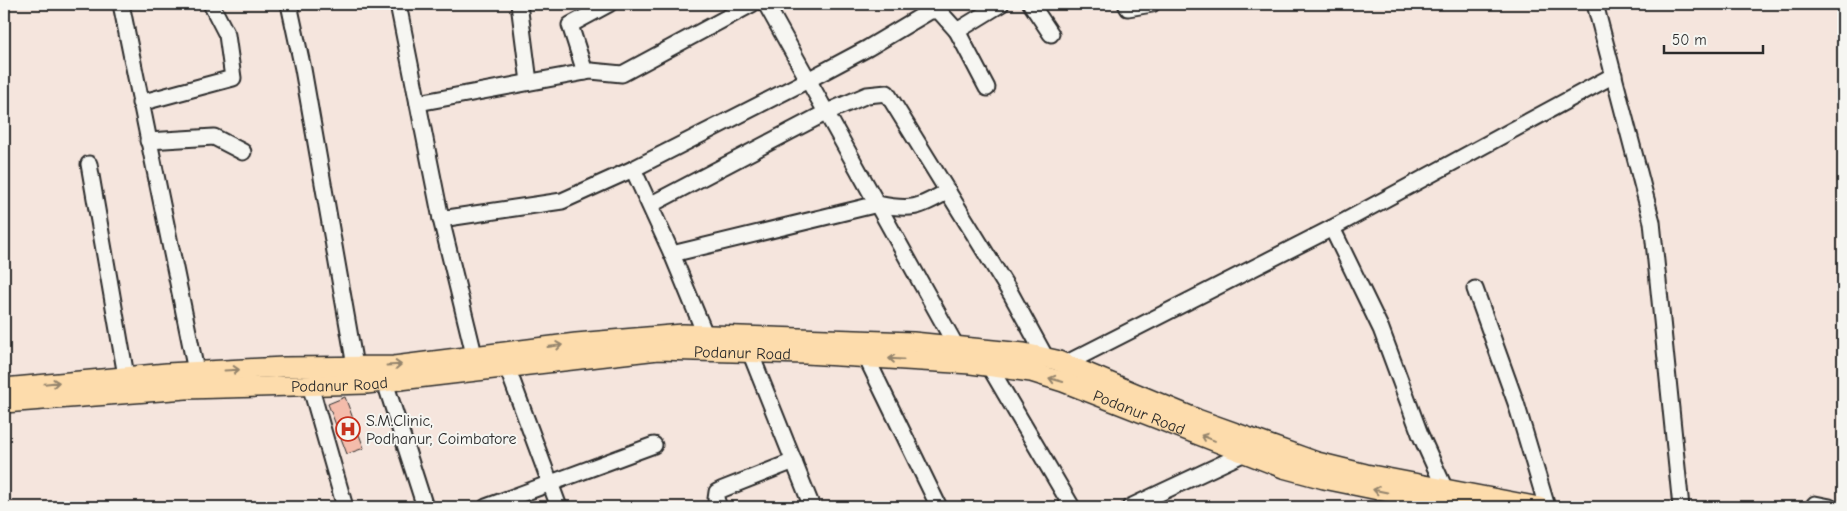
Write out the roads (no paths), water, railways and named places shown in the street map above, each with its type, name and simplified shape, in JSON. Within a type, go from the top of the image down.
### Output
[{"type":"main road","points":[[4,388],[196,371],[474,364],[642,337],[705,334],[913,342],[956,354],[1046,358],[1065,364],[1197,419],[1317,462],[1539,507]]},
{"type":"main road","name":"Podanur Road","points":[[505,360],[658,350],[866,357],[956,354],[989,366],[1031,372],[1063,382],[1283,468],[1324,479],[1462,507]]},
{"type":"main road","name":"Podanur Road","points":[[4,403],[186,389],[384,382],[474,364]]},
{"type":"street","points":[[120,4],[196,371]]},
{"type":"street","points":[[140,103],[234,78],[227,34],[212,4]]},
{"type":"street","points":[[289,4],[355,366]]},
{"type":"street","points":[[398,4],[441,219],[472,346],[474,364]]},
{"type":"street","points":[[519,4],[529,82]]},
{"type":"street","points":[[584,72],[570,25],[609,4]]},
{"type":"street","points":[[418,103],[584,72],[622,74],[752,4]]},
{"type":"street","points":[[766,4],[878,204],[956,354]]},
{"type":"street","points":[[956,30],[1001,4]]},
{"type":"street","points":[[1031,4],[1051,34]]},
{"type":"street","points":[[1126,4],[1128,8],[1152,4]]},
{"type":"street","points":[[1595,4],[1652,222],[1680,507]]},
{"type":"street","points":[[441,219],[562,201],[633,170],[808,80],[868,48],[930,11],[939,11],[956,30],[988,88]]},
{"type":"street","points":[[1065,364],[1332,228],[1614,75]]},
{"type":"street","points":[[650,205],[827,112],[867,95],[887,93],[948,191],[1046,358]]},
{"type":"street","points":[[148,141],[214,137],[243,152]]},
{"type":"street","points":[[89,164],[126,376]]},
{"type":"street","points":[[633,170],[672,254],[705,334]]},
{"type":"street","points":[[672,254],[878,204],[903,210],[927,203],[948,191]]},
{"type":"street","points":[[1332,228],[1380,329],[1420,434],[1445,489]]},
{"type":"street","points":[[1475,289],[1516,403],[1547,507]]},
{"type":"street","points":[[750,352],[812,507]]},
{"type":"street","points":[[866,357],[939,507]]},
{"type":"street","points":[[505,360],[559,507]]},
{"type":"street","points":[[989,366],[1072,507]]},
{"type":"street","points":[[384,382],[425,507]]},
{"type":"street","points":[[310,385],[346,507]]},
{"type":"street","points":[[486,507],[552,485],[654,445]]},
{"type":"street","points":[[1130,507],[1245,453]]},
{"type":"street","points":[[719,507],[716,499],[717,492],[794,461]]},
{"type":"street","points":[[1815,504],[1830,507]]},
{"type":"place","name":"S.M.Clinic, Podhanur, Coimbatore","points":[[348,429]]}]
